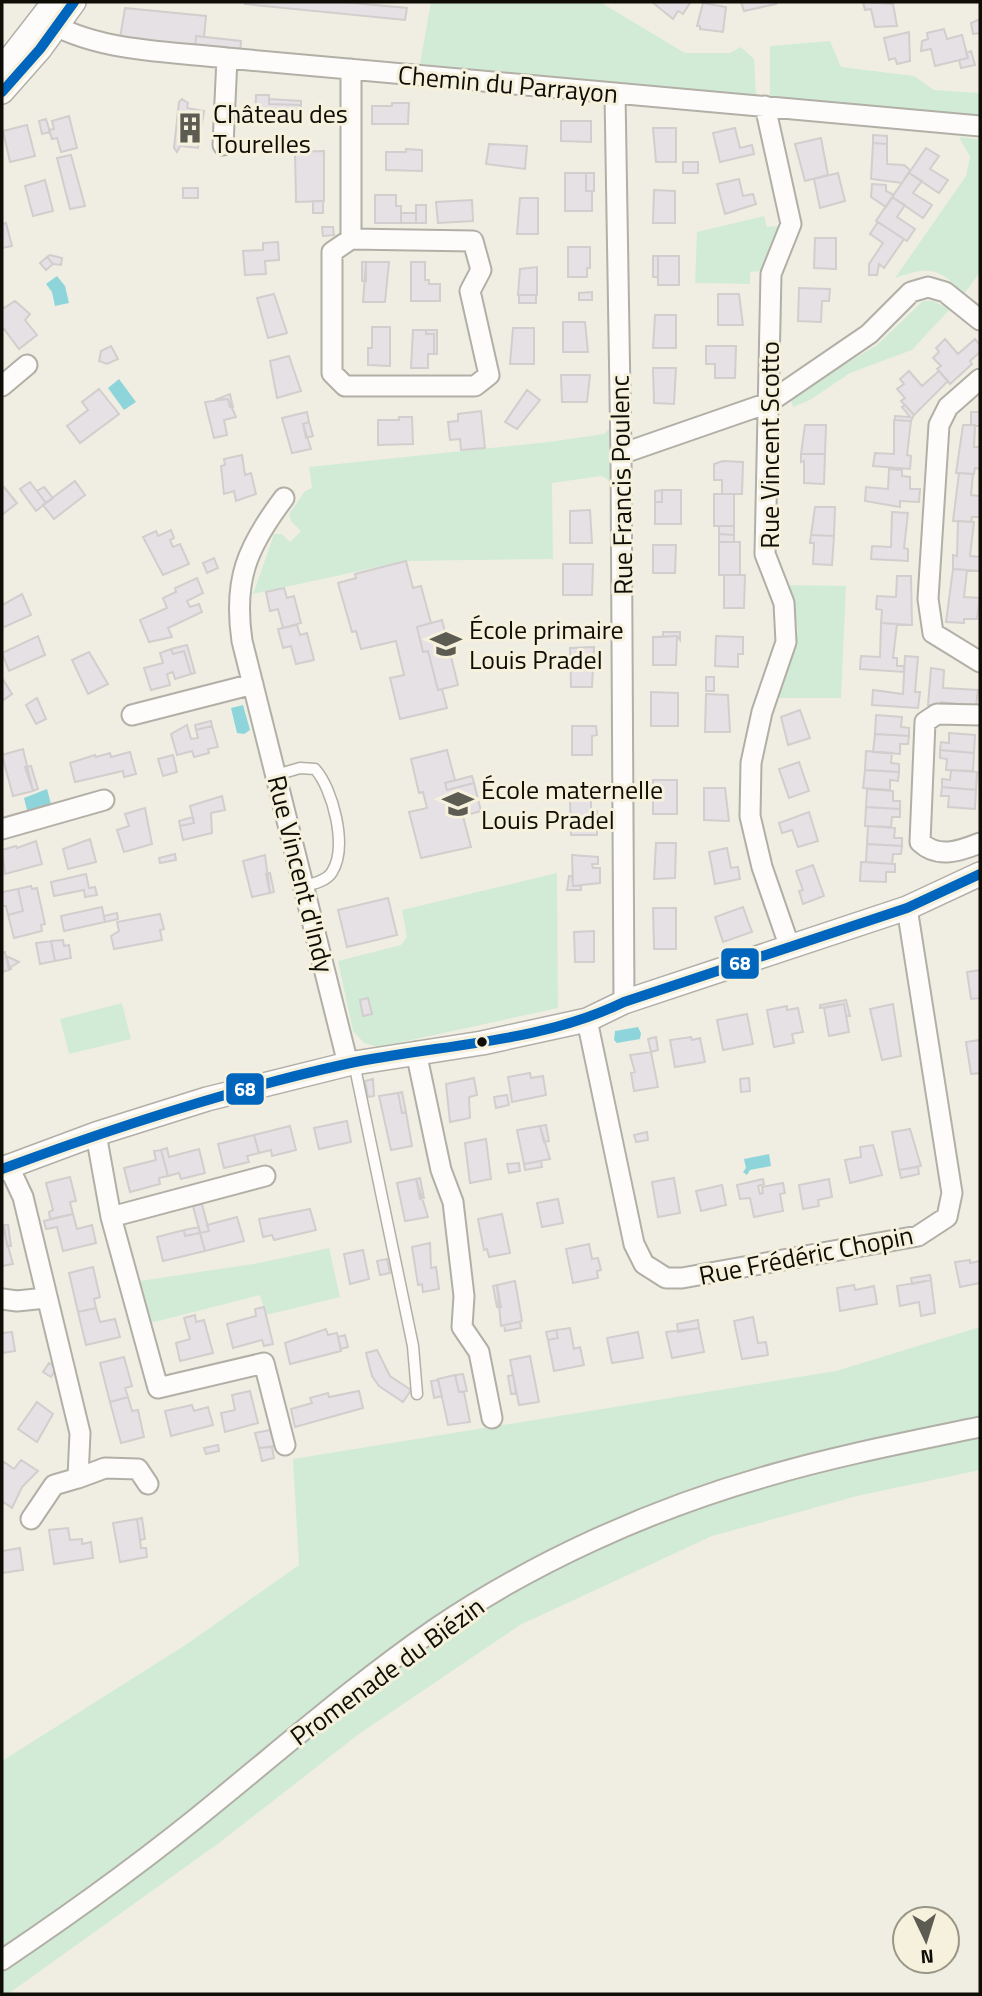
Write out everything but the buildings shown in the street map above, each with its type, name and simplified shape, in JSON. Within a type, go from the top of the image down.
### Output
[{"type":"street","points":[[2,69],[50,16],[74,2]]},
{"type":"street","points":[[2,92],[50,16]]},
{"type":"street","name":"Chemin du Parrayon","points":[[50,16],[79,37],[111,44],[227,58],[980,126]]},
{"type":"street","points":[[223,145],[227,58]]},
{"type":"street","points":[[351,69],[351,239]]},
{"type":"street","name":"Rue Francis Poulenc","points":[[615,94],[621,454],[624,1002]]},
{"type":"street","name":"Rue Vincent Scotto","points":[[765,106],[791,223],[771,274],[765,554],[784,603],[786,642],[762,712],[751,763],[750,816],[762,867],[789,945]]},
{"type":"street","points":[[351,239],[473,241],[481,270],[470,291],[489,375],[475,386],[345,386],[332,373],[331,270],[332,252],[351,239]]},
{"type":"street","points":[[621,454],[768,403],[869,334],[911,292],[928,287],[959,301],[980,320]]},
{"type":"street","points":[[2,386],[27,365]]},
{"type":"street","points":[[977,655],[933,633],[928,599],[939,425],[948,408],[980,379]]},
{"type":"street","name":"Rue Vincent d'Indy","points":[[284,498],[261,528],[246,561],[237,607],[253,684],[351,1063]]},
{"type":"street","points":[[132,715],[253,684]]},
{"type":"street","points":[[980,715],[937,715],[925,722],[920,842],[930,850],[947,852],[958,852],[980,843]]},
{"type":"street","points":[[2,829],[104,800]]},
{"type":"street","points":[[78,1478],[80,1433],[23,1197],[5,1167],[96,1134],[207,1099],[273,1085],[351,1063],[482,1043],[587,1020],[624,1002],[907,908],[980,874]]},
{"type":"street","name":"Rue Frédéric Chopin","points":[[587,1020],[635,1244],[644,1264],[657,1274],[666,1278],[682,1278],[723,1273],[918,1236],[947,1217],[952,1192],[907,908]]},
{"type":"street","points":[[416,1052],[441,1170],[453,1202],[464,1296],[462,1327],[479,1352],[492,1419]]},
{"type":"street","points":[[96,1134],[111,1217],[158,1388],[264,1363],[285,1445]]},
{"type":"street","points":[[111,1217],[265,1176]]},
{"type":"street","points":[[2,1299],[17,1301],[47,1298]]},
{"type":"street","name":"Promenade du Biézin","points":[[2,1960],[99,1895],[331,1706],[437,1628],[541,1566],[646,1517],[763,1477],[980,1427]]},
{"type":"street","points":[[31,1519],[54,1485],[105,1468],[138,1469],[148,1484]]},
{"type":"lane","points":[[276,775],[300,768],[315,769],[324,779],[333,799],[337,854],[332,873],[317,884],[304,886]]},
{"type":"lane","points":[[351,1063],[413,1346],[417,1394]]},
{"type":"green space","points":[[431,2],[600,2],[685,53],[730,53],[741,47],[754,59],[756,95],[420,64]]},
{"type":"green space","points":[[830,41],[841,67],[914,76],[934,90],[979,93],[980,83],[980,116],[770,97],[770,46]]},
{"type":"green space","points":[[959,137],[980,139],[980,272],[964,294],[948,278],[933,271],[895,278],[966,176],[970,157]]},
{"type":"green space","points":[[764,216],[767,227],[778,226],[761,271],[750,272],[750,284],[695,283],[697,232]]},
{"type":"green space","points":[[923,301],[933,301],[950,309],[912,350],[850,373],[810,400],[793,407],[790,397],[877,345]]},
{"type":"green space","points":[[611,427],[613,488],[606,478],[601,476],[552,483],[553,559],[406,561],[253,594],[274,534],[282,534],[290,542],[301,531],[291,521],[289,514],[305,491],[312,488],[309,467],[549,442],[604,434]]},
{"type":"green space","points":[[788,585],[846,586],[841,698],[776,698],[798,631]]},
{"type":"green space","points":[[557,873],[558,1008],[379,1047],[364,1043],[353,1031],[338,961],[401,945],[407,937],[402,910]]},
{"type":"green space","points":[[122,1003],[131,1039],[69,1054],[60,1019]]},
{"type":"green space","points":[[329,1248],[340,1297],[266,1315],[260,1295],[151,1323],[140,1281],[259,1263]]},
{"type":"green space","points":[[980,1327],[980,1470],[857,1496],[712,1536],[520,1625],[359,1734],[219,1843],[8,1994],[2,1994],[2,1761],[187,1644],[299,1565],[293,1459],[836,1371]]},
{"type":"water","points":[[57,276],[65,286],[69,303],[55,306],[52,292],[46,284]]},
{"type":"water","points":[[119,379],[136,402],[124,410],[108,388]]},
{"type":"water","points":[[243,705],[250,730],[244,734],[237,733],[231,708]]},
{"type":"water","points":[[47,789],[51,804],[27,810],[24,798]]},
{"type":"water","points":[[638,1027],[640,1039],[617,1043],[614,1040],[615,1031]]},
{"type":"water","points":[[769,1154],[771,1166],[750,1170],[747,1175],[743,1172],[746,1168],[744,1159]]},
{"type":"transit line","name":"68","points":[[2,92],[40,49],[74,2]]},
{"type":"transit line","name":"68","points":[[2,1169],[172,1110],[259,1085],[381,1057],[488,1041],[557,1027],[624,1002],[907,908],[980,874]]},
{"type":"place","name":"Château des Tourelles","points":[[190,128]]},
{"type":"place","name":"École primaire Louis Pradel","points":[[446,644]]},
{"type":"place","name":"École maternelle Louis Pradel","points":[[458,804]]}]
